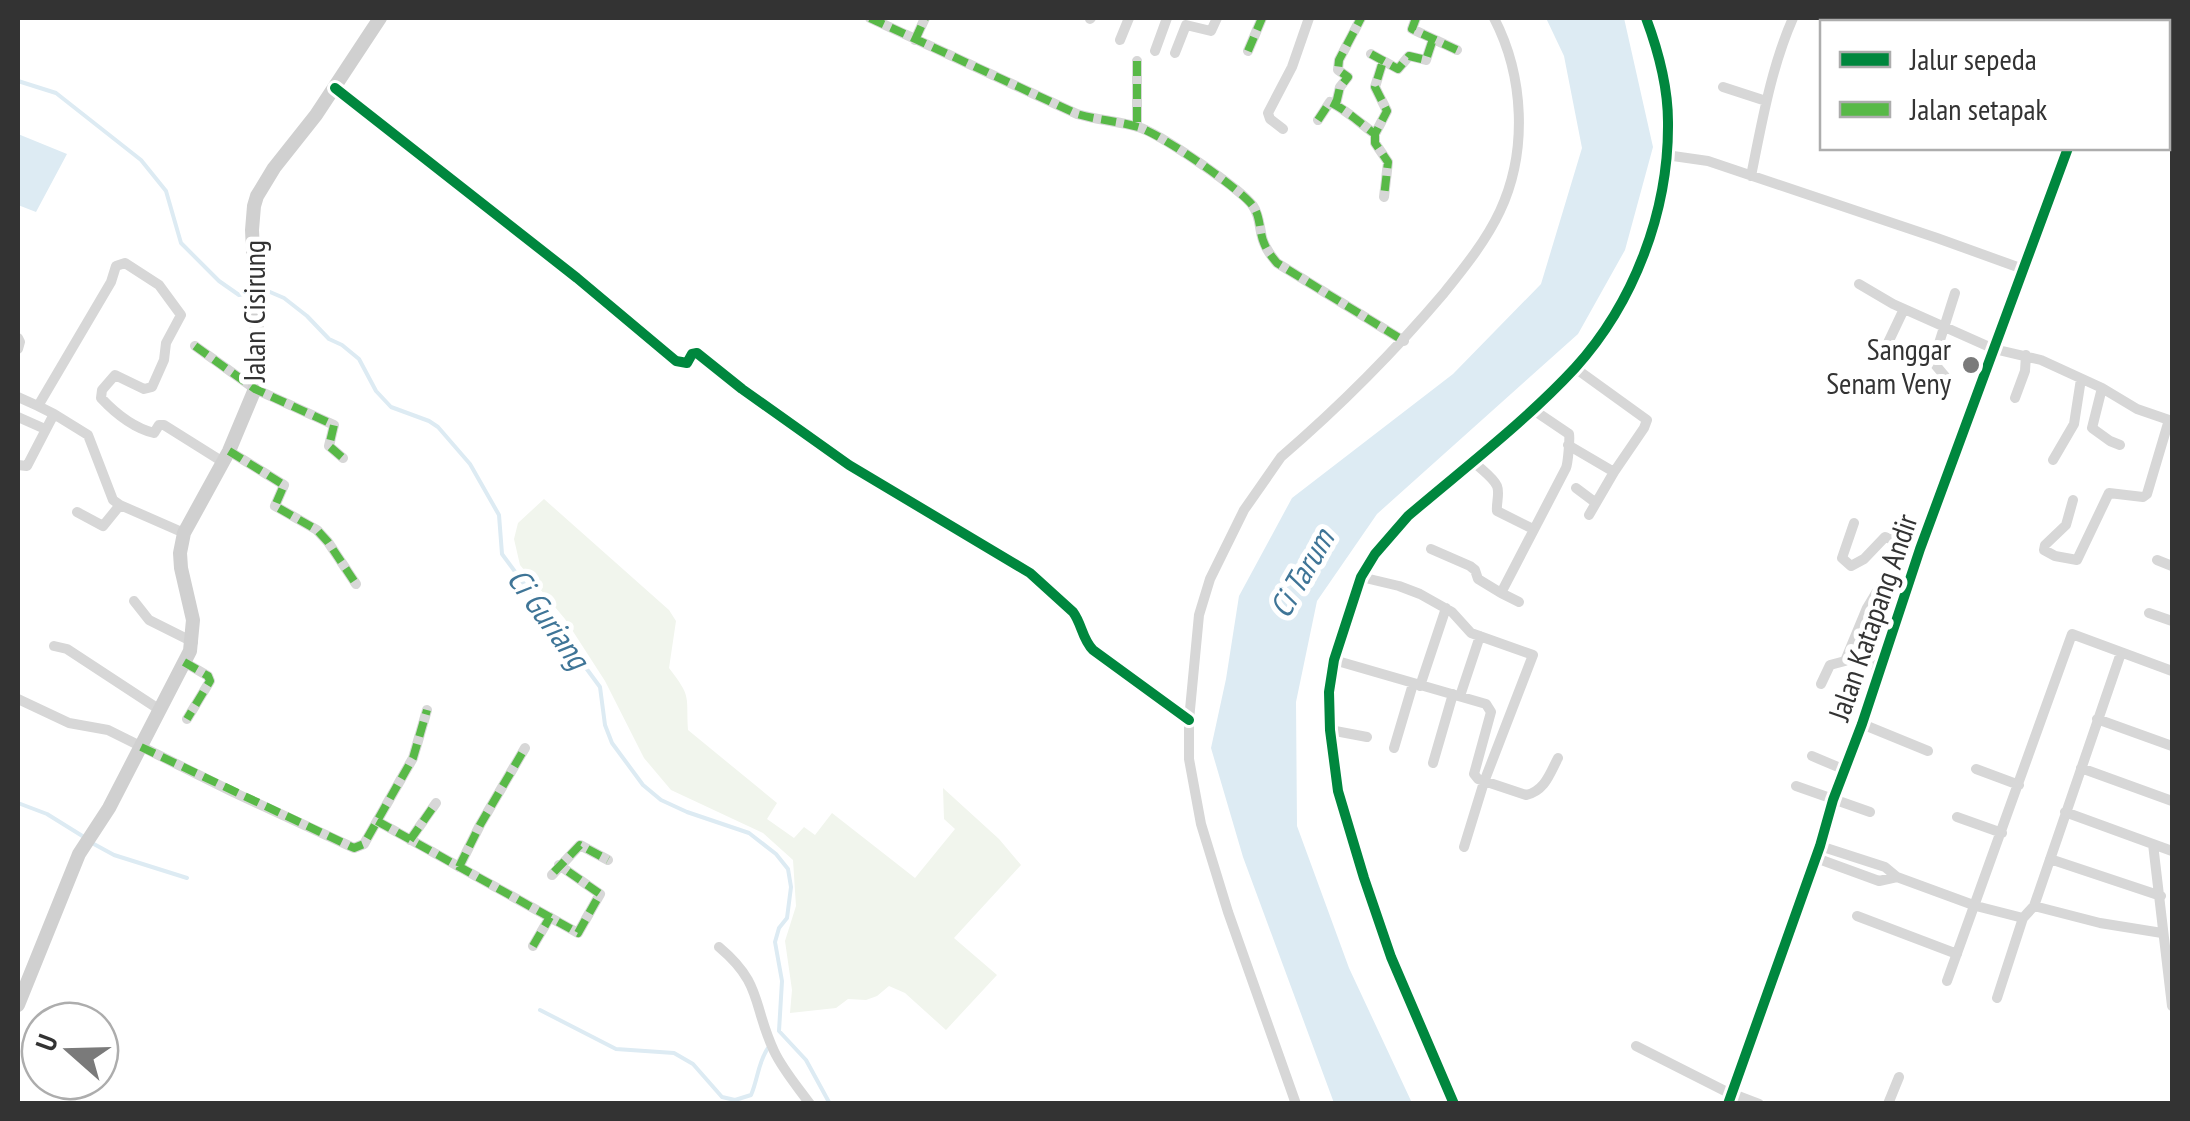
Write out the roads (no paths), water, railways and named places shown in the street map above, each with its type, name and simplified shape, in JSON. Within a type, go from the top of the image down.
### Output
[{"type":"main road","name":"Jalan Cisirung","points":[[193,642],[194,620],[181,568],[184,534],[226,457],[256,389],[254,206],[274,168],[335,88],[380,18]]},
{"type":"main road","name":"Jalan Katapang Andir","points":[[1730,1098],[1920,549],[2067,150]]},
{"type":"main road","points":[[18,1005],[70,874],[141,747],[193,642]]},
{"type":"street","points":[[870,18],[1077,114],[1157,135],[1244,196],[1253,206],[1264,242],[1277,263],[1404,341]]},
{"type":"street","points":[[915,40],[924,18]]},
{"type":"street","points":[[1120,40],[1128,18]]},
{"type":"street","points":[[1154,51],[1167,18]]},
{"type":"street","points":[[1175,53],[1186,25],[1211,31],[1217,18]]},
{"type":"street","points":[[1248,51],[1262,18]]},
{"type":"street","points":[[1283,129],[1268,113],[1292,66],[1309,18]]},
{"type":"street","points":[[1336,104],[1340,87],[1348,78],[1338,70],[1339,60],[1360,18]]},
{"type":"street","points":[[1416,18],[1412,29],[1457,50]]},
{"type":"street","points":[[1296,1104],[1201,824],[1189,760],[1189,720],[1200,615],[1210,580],[1244,510],[1281,456],[1404,341],[1488,234],[1510,186],[1520,121],[1510,60],[1494,18]]},
{"type":"street","points":[[1454,1104],[1391,956],[1338,791],[1330,730],[1329,692],[1334,660],[1361,577],[1375,554],[1399,526],[1575,368],[1600,337],[1644,256],[1666,155],[1668,121],[1663,76],[1646,18]]},
{"type":"street","points":[[1751,176],[1766,101],[1793,18]]},
{"type":"street","points":[[1371,54],[1397,69],[1409,56],[1426,60],[1432,39]]},
{"type":"street","points":[[1136,61],[1137,127]]},
{"type":"street","points":[[1382,61],[1375,87],[1387,111],[1375,143],[1388,162],[1384,197]]},
{"type":"street","points":[[1723,87],[1766,101]]},
{"type":"street","points":[[335,88],[676,361],[686,362],[697,353],[849,464],[1030,573],[1073,612],[1093,650],[1189,720]]},
{"type":"street","points":[[1318,120],[1330,102],[1376,134]]},
{"type":"street","points":[[1666,155],[1697,158],[2023,270]]},
{"type":"street","points":[[38,406],[111,282],[116,266],[125,263],[159,284],[182,315],[166,343],[164,360],[152,387],[144,389],[115,375],[102,390],[102,398],[114,412],[151,434],[164,425],[284,485],[275,506],[317,530],[356,584]]},
{"type":"street","points":[[1859,284],[1994,350],[2026,356],[2171,421],[2147,494],[2109,493],[2077,560],[2044,550],[2064,527],[2074,500]]},
{"type":"street","points":[[1943,399],[1948,380],[1933,362],[1955,293]]},
{"type":"street","points":[[1886,348],[1904,309]]},
{"type":"street","points":[[18,338],[18,348]]},
{"type":"street","points":[[194,346],[256,389],[334,425],[329,446],[344,458]]},
{"type":"street","points":[[2015,398],[2026,356]]},
{"type":"street","points":[[1575,368],[1646,420],[1588,515]]},
{"type":"street","points":[[2053,460],[2074,424],[2081,379]]},
{"type":"street","points":[[2102,388],[2093,430],[2120,445]]},
{"type":"street","points":[[18,397],[88,434],[113,500],[184,534]]},
{"type":"street","points":[[1501,593],[1569,460],[1571,438],[1532,409]]},
{"type":"street","points":[[18,465],[27,466],[54,414]]},
{"type":"street","points":[[18,417],[45,429]]},
{"type":"street","points":[[1568,445],[1614,472]]},
{"type":"street","points":[[1472,461],[1496,486],[1497,512],[1534,529]]},
{"type":"street","points":[[1576,488],[1596,504]]},
{"type":"street","points":[[77,512],[103,526],[120,504]]},
{"type":"street","points":[[1854,523],[1842,558],[1851,566],[1864,559],[1885,537],[1920,549]]},
{"type":"street","points":[[1431,548],[1470,566],[1478,579],[1519,602]]},
{"type":"street","points":[[2157,560],[2172,566]]},
{"type":"street","points":[[1361,577],[1399,586],[1446,608],[1465,628],[1480,636],[1534,655],[1484,782],[1464,848]]},
{"type":"street","points":[[1821,684],[1830,665],[1842,663],[1848,657],[1866,608],[1885,578]]},
{"type":"street","points":[[134,601],[150,620],[193,642]]},
{"type":"street","points":[[1394,748],[1446,608]]},
{"type":"street","points":[[2149,612],[2172,621]]},
{"type":"street","points":[[1947,981],[2072,634],[2172,671]]},
{"type":"street","points":[[1433,763],[1480,636]]},
{"type":"street","points":[[54,646],[67,648],[160,710]]},
{"type":"street","points":[[1997,998],[2023,918],[2034,906],[2122,652]]},
{"type":"street","points":[[1848,657],[1882,667]]},
{"type":"street","points":[[1334,660],[1486,704],[1490,708],[1489,721],[1474,774],[1484,782],[1532,794],[1543,786],[1558,758]]},
{"type":"street","points":[[184,662],[210,681],[187,718]]},
{"type":"street","points":[[18,698],[69,724],[108,730],[354,848],[364,844],[413,758],[427,710]]},
{"type":"street","points":[[2097,719],[2172,746]]},
{"type":"street","points":[[1862,724],[1928,752]]},
{"type":"street","points":[[1330,730],[1368,737]]},
{"type":"street","points":[[459,867],[525,748]]},
{"type":"street","points":[[1812,756],[1845,770]]},
{"type":"street","points":[[2081,768],[2172,801]]},
{"type":"street","points":[[1976,769],[2019,784]]},
{"type":"street","points":[[1796,786],[1870,812]]},
{"type":"street","points":[[410,840],[436,803]]},
{"type":"street","points":[[2065,812],[2172,851]]},
{"type":"street","points":[[1957,817],[2002,833]]},
{"type":"street","points":[[378,821],[578,934],[600,897],[556,870],[580,845],[608,860]]},
{"type":"street","points":[[2153,844],[2172,1006]]},
{"type":"street","points":[[1818,852],[1879,881],[1896,876],[1976,906],[2023,918]]},
{"type":"street","points":[[2050,859],[2160,896]]},
{"type":"street","points":[[2034,906],[2100,923],[2162,933]]},
{"type":"street","points":[[1857,916],[1957,954]]},
{"type":"street","points":[[533,946],[550,917]]},
{"type":"street","points":[[718,947],[746,974],[782,1068],[810,1104]]},
{"type":"street","points":[[1636,1046],[1730,1098],[1759,1104]]},
{"type":"street","points":[[1888,1104],[1899,1076]]},
{"type":"water","name":"Ci Tarum","points":[[1546,18],[1624,18],[1653,147],[1625,250],[1578,334],[1377,514],[1317,601],[1296,702],[1297,826],[1349,968],[1412,1103],[1334,1103],[1243,857],[1211,748],[1239,596],[1292,498],[1453,374],[1541,284],[1582,148],[1564,56]]},
{"type":"water","points":[[18,134],[67,154],[36,212],[18,205]]},
{"type":"waterway","name":"Ci Guriang","points":[[18,81],[56,93],[141,160],[166,191],[181,243],[219,281],[239,295],[263,289],[284,298],[329,339],[359,359],[376,391],[391,407],[438,427],[470,464],[499,515],[502,554],[600,687],[605,725],[612,743],[643,785],[661,800],[687,812],[749,833],[788,869],[791,887],[787,918],[775,942],[782,981],[779,1031],[806,1060],[830,1104]]},
{"type":"waterway","points":[[18,803],[47,814],[84,837]]},
{"type":"waterway","points":[[92,843],[114,855],[187,878]]},
{"type":"waterway","points":[[540,1010],[616,1049],[674,1053],[693,1064],[722,1097],[735,1100],[751,1095],[768,1048]]},
{"type":"place","name":"Sanggar Senam Veny","points":[[1971,365]]}]
